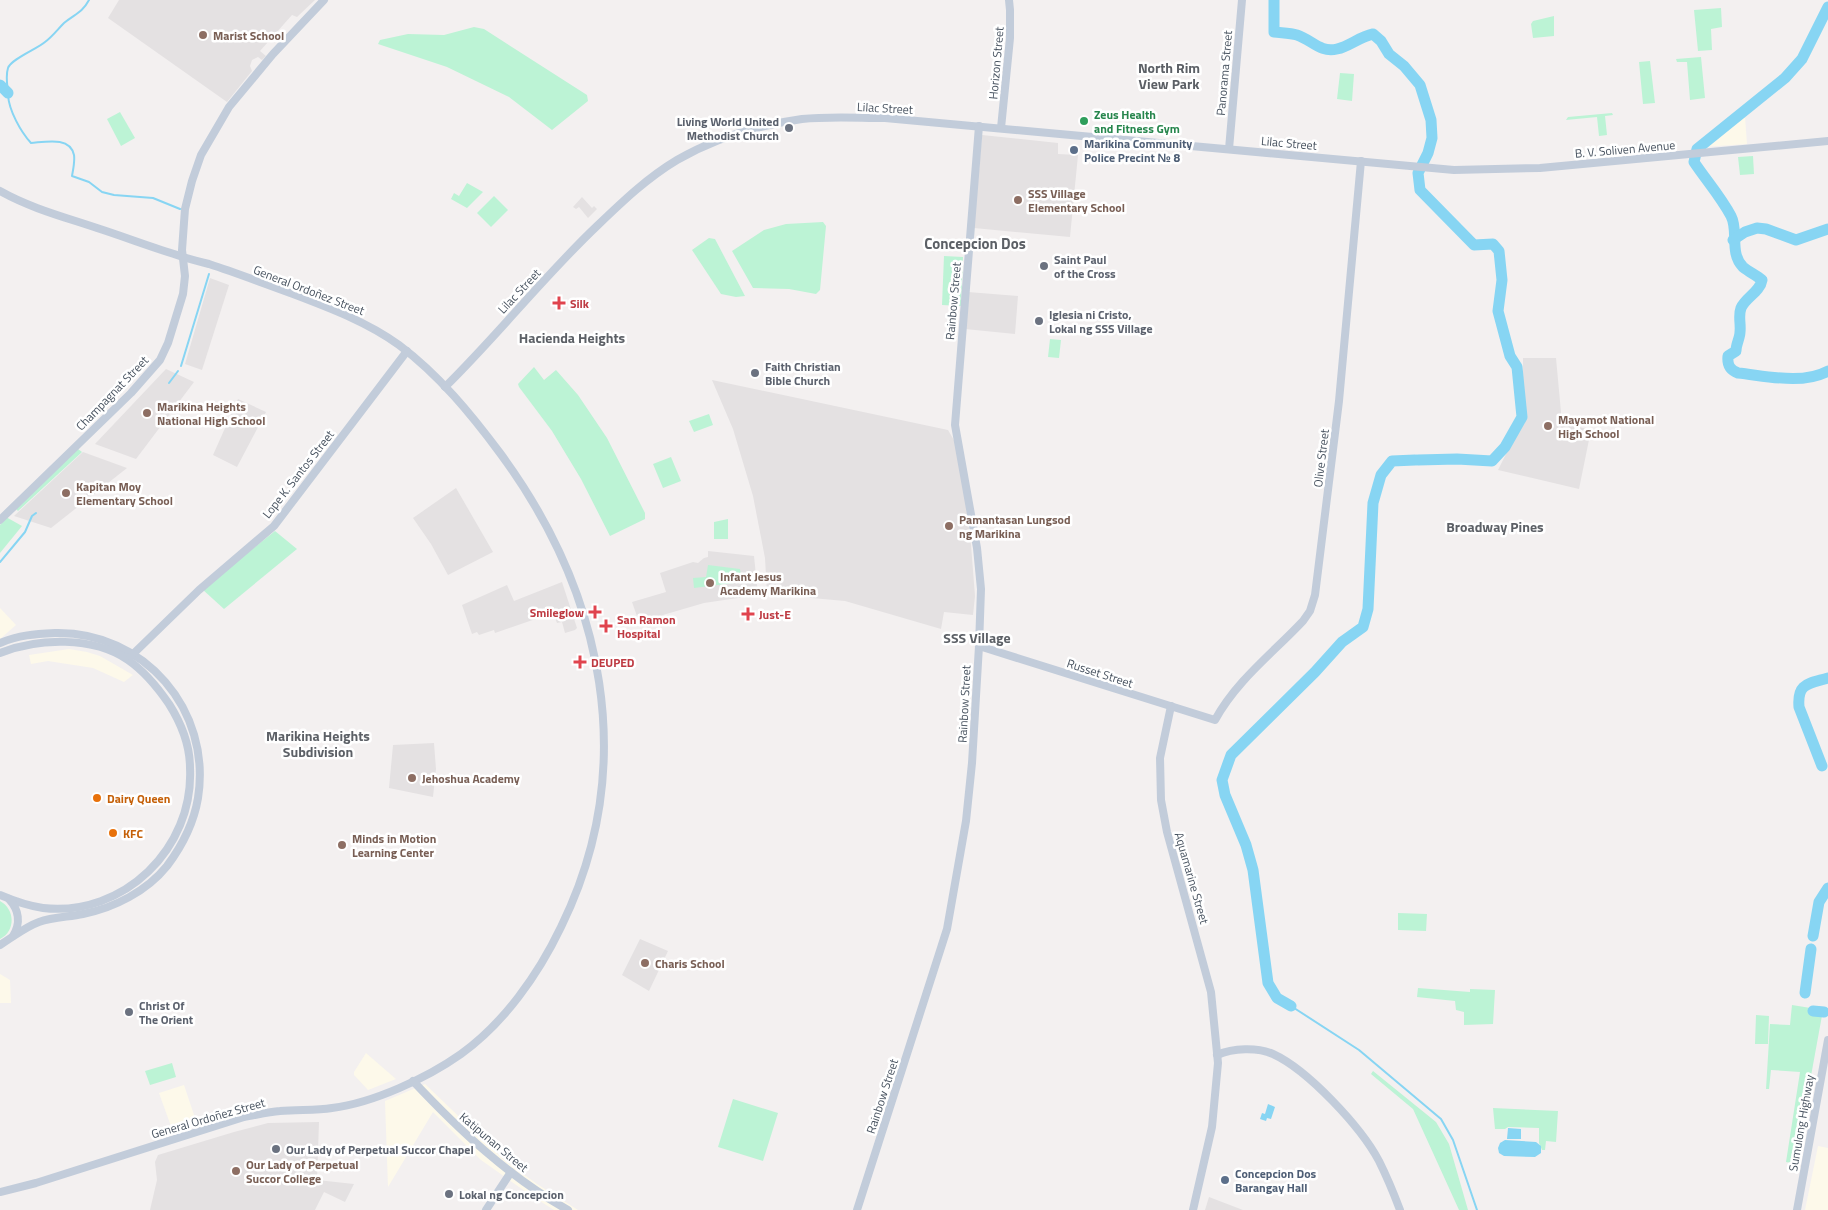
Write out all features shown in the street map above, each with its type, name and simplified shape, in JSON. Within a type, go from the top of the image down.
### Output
[{"type":"street","name":"Champagnat Street","points":[[0,520],[126,398],[160,360],[168,343],[183,294],[185,280],[182,257],[184,213],[197,164],[209,139],[229,107],[324,0]]},
{"type":"street","name":"Horizon Street","points":[[1001,128],[1010,38],[1009,0]]},
{"type":"street","name":"Panorama Street","points":[[1230,149],[1242,0]]},
{"type":"street","name":"Lilac Street","points":[[445,387],[578,244],[628,196],[679,159],[744,131],[810,118],[886,118],[1423,166]]},
{"type":"street","name":"Rainbow Street","points":[[857,1210],[947,929],[966,821],[972,763],[981,589],[955,425],[979,126]]},
{"type":"street","name":"B. V. Soliven Avenue","points":[[1423,166],[1454,170],[1540,168],[1828,141]]},
{"type":"street","name":"Olive Street","points":[[1215,720],[1243,679],[1303,621],[1310,611],[1315,595],[1339,402],[1361,161]]},
{"type":"street","name":"General Ordoñez Street","points":[[0,190],[15,199],[46,211],[219,268],[333,310],[368,326],[407,351],[445,387],[477,422],[512,470],[546,525],[564,561],[579,598],[593,644],[602,704],[604,764],[595,824],[582,877],[566,917],[546,957],[518,997],[485,1034],[455,1058],[413,1081],[373,1098],[347,1106],[278,1111],[244,1117],[36,1183],[0,1192]]},
{"type":"street","name":"Lope K. Santos Street","points":[[127,659],[199,590],[274,526],[407,351]]},
{"type":"street","points":[[0,644],[25,635],[64,633],[106,641],[133,653],[171,688],[185,711],[195,736],[199,761],[199,788],[196,806],[188,830],[166,866],[149,884],[135,894],[109,906],[91,912],[40,922],[0,945]]},
{"type":"street","points":[[25,635],[27,645]]},
{"type":"street","points":[[0,653],[27,645],[52,643],[84,644],[107,650],[127,659],[144,673],[164,697],[178,721],[186,742],[190,767],[190,791],[186,808],[167,851],[148,874],[124,892],[107,900],[78,907],[53,909],[34,907],[0,895]]},
{"type":"street","name":"Russet Street","points":[[979,646],[1215,720]]},
{"type":"street","name":"Aquamarine Street","points":[[1171,706],[1160,758],[1161,800],[1167,832],[1197,936],[1210,992],[1217,1055],[1212,1127],[1193,1210]]},
{"type":"street","points":[[9,899],[17,911],[18,918],[18,925],[13,936]]},
{"type":"street","name":"Sumulong Highway","points":[[1797,1210],[1828,1040]]},
{"type":"street","points":[[1217,1055],[1232,1050],[1252,1050],[1271,1053],[1283,1059],[1303,1074],[1344,1114],[1360,1133],[1378,1160],[1400,1210]]},
{"type":"street","name":"Katipunan Street","points":[[413,1081],[467,1135],[511,1172],[568,1210]]},
{"type":"street","points":[[486,1210],[511,1172]]},
{"type":"shaded area","name":"Marist School","points":[[119,0],[315,0],[297,17],[292,15],[260,51],[266,56],[262,60],[258,57],[252,60],[250,66],[252,71],[227,102],[108,18]]},
{"type":"shaded area","points":[[1745,117],[1747,144],[1703,147]]},
{"type":"shaded area","name":"SSS Village Elementary School","points":[[982,135],[1058,143],[1058,154],[1078,155],[1070,237],[974,228]]},
{"type":"shaded area","points":[[582,197],[592,208],[594,206],[597,209],[588,218],[579,207],[576,209],[573,207]]},
{"type":"shaded area","name":"Marikina Heights National High School","points":[[210,278],[229,285],[202,370],[185,364]]},
{"type":"shaded area","points":[[968,292],[1018,296],[1015,334],[965,329]]},
{"type":"shaded area","name":"Mayamot National High School","points":[[1523,358],[1556,358],[1562,423],[1591,430],[1579,489],[1498,470],[1523,420]]},
{"type":"shaded area","name":"Marikina Heights National High School","points":[[166,369],[194,382],[136,459],[95,444]]},
{"type":"shaded area","points":[[712,380],[948,430],[955,442],[963,477],[975,596],[973,615],[944,612],[941,629],[845,601],[767,594],[765,558],[753,496],[733,429]]},
{"type":"shaded area","points":[[238,399],[266,412],[237,467],[213,455]]},
{"type":"shaded area","name":"Kapitan Moy Elementary School","points":[[83,452],[127,468],[51,528],[14,516]]},
{"type":"shaded area","points":[[456,488],[493,552],[448,575],[431,544],[413,518]]},
{"type":"shaded area","name":"Infant Jesus Academy Marikina","points":[[708,551],[754,556],[758,595],[704,603],[639,622],[632,602],[666,592],[660,573],[693,562],[698,563],[708,557]]},
{"type":"shaded area","points":[[562,582],[577,628],[575,630],[565,633],[562,622],[557,623],[553,613],[495,633],[494,630],[479,635],[477,632],[472,634],[462,605],[507,585],[514,601]]},
{"type":"shaded area","points":[[0,608],[16,625],[0,639]]},
{"type":"shaded area","points":[[69,649],[100,656],[133,675],[124,682],[93,668],[48,661],[31,664],[29,655]]},
{"type":"shaded area","name":"Jehoshua Academy","points":[[434,743],[436,769],[433,797],[389,788],[393,745]]},
{"type":"shaded area","name":"Charis School","points":[[640,939],[668,951],[649,991],[622,975]]},
{"type":"shaded area","points":[[0,974],[10,980],[11,1003],[0,1003]]},
{"type":"shaded area","points":[[366,1053],[396,1079],[368,1090],[354,1075]]},
{"type":"shaded area","points":[[425,1084],[503,1159],[537,1184],[578,1210],[554,1210],[529,1194],[481,1160],[433,1112],[388,1187],[385,1101]]},
{"type":"shaded area","points":[[184,1085],[196,1121],[172,1129],[159,1093]]},
{"type":"shaded area","name":"Our Lady of Perpetual Succor College","points":[[319,1122],[317,1180],[354,1184],[345,1202],[324,1192],[315,1210],[150,1210],[157,1180],[155,1162],[158,1155],[268,1123]]},
{"type":"shaded area","points":[[1818,1146],[1828,1148],[1828,1210],[1805,1210]]},
{"type":"shaded area","points":[[1209,1197],[1243,1210],[1205,1210]]},
{"type":"green space","points":[[1721,8],[1722,27],[1711,29],[1712,50],[1698,51],[1694,10]]},
{"type":"green space","points":[[1554,16],[1554,36],[1533,38],[1531,24],[1533,21]]},
{"type":"green space","points":[[474,27],[484,29],[587,95],[588,101],[552,130],[509,97],[447,67],[378,44],[380,40],[408,34],[444,35]]},
{"type":"green space","points":[[1701,57],[1705,98],[1690,100],[1687,62],[1677,62],[1676,59]]},
{"type":"green space","points":[[1650,61],[1655,103],[1643,104],[1639,62]]},
{"type":"green space","points":[[1340,73],[1354,74],[1352,101],[1337,99]]},
{"type":"green space","points":[[120,112],[135,138],[121,146],[107,119]]},
{"type":"green space","points":[[1612,113],[1613,115],[1605,116],[1607,135],[1599,136],[1597,117],[1566,120],[1568,117]]},
{"type":"green space","points":[[1753,156],[1754,174],[1740,175],[1738,157]]},
{"type":"green space","points":[[467,183],[483,192],[467,208],[451,199],[454,193],[459,196]]},
{"type":"green space","points":[[494,196],[508,210],[491,227],[477,213]]},
{"type":"green space","points":[[823,222],[826,226],[820,290],[816,294],[789,289],[753,288],[732,251],[764,230],[786,224]]},
{"type":"green space","points":[[709,238],[715,239],[745,296],[736,297],[721,294],[692,250]]},
{"type":"green space","points":[[944,256],[963,257],[961,306],[942,305]]},
{"type":"green space","points":[[1050,339],[1061,340],[1059,358],[1048,357]]},
{"type":"green space","points":[[534,367],[544,380],[556,370],[578,395],[607,438],[645,513],[645,519],[610,536],[581,479],[552,431],[519,387],[518,384]]},
{"type":"green space","points":[[709,414],[713,425],[694,432],[689,421]]},
{"type":"green space","points":[[78,449],[82,452],[18,511],[15,508]]},
{"type":"green space","points":[[671,457],[681,481],[663,488],[653,464]]},
{"type":"green space","points":[[6,517],[22,526],[0,553],[0,525]]},
{"type":"green space","points":[[728,519],[728,539],[714,539],[714,522]]},
{"type":"green space","points":[[275,531],[297,549],[224,609],[202,589]]},
{"type":"green space","points":[[708,565],[740,569],[742,582],[694,588],[693,578],[706,577]]},
{"type":"green space","points":[[0,901],[9,909],[12,920],[9,931],[0,939]]},
{"type":"green space","points":[[1398,913],[1427,914],[1426,931],[1398,930]]},
{"type":"green space","points":[[1418,988],[1470,992],[1470,989],[1495,990],[1493,1024],[1464,1025],[1464,1012],[1456,1010],[1455,1001],[1417,997]]},
{"type":"green space","points":[[1792,1005],[1823,1010],[1795,1164],[1786,1162],[1800,1072],[1771,1070],[1769,1089],[1766,1089],[1770,1024],[1790,1025]]},
{"type":"green space","points":[[1756,1015],[1769,1016],[1768,1044],[1755,1044]]},
{"type":"green space","points":[[172,1063],[176,1077],[150,1085],[145,1071]]},
{"type":"green space","points":[[1373,1071],[1436,1122],[1449,1144],[1468,1210],[1459,1210],[1413,1109],[1371,1074]]},
{"type":"green space","points":[[733,1099],[778,1113],[763,1161],[718,1147]]},
{"type":"green space","points":[[1493,1108],[1558,1111],[1556,1142],[1546,1141],[1545,1150],[1542,1150],[1539,1143],[1539,1128],[1508,1127],[1505,1129],[1495,1129]]},
{"type":"water","points":[[1268,1104],[1275,1107],[1271,1119],[1267,1118],[1266,1121],[1260,1119],[1262,1113],[1265,1114]]},
{"type":"water","points":[[1508,1128],[1521,1129],[1521,1139],[1507,1139]]},
{"type":"water","points":[[1505,1140],[1536,1142],[1541,1146],[1541,1153],[1535,1157],[1504,1156],[1499,1153],[1498,1148],[1500,1143]]},
{"type":"waterway","points":[[89,0],[81,11],[64,23],[48,40],[10,65],[7,71],[7,82],[9,101],[13,114],[23,133],[31,143],[50,141],[68,145],[72,149],[74,155],[72,176],[89,182],[102,192],[114,195],[153,198],[180,209]]},
{"type":"waterway","points":[[1274,0],[1274,32],[1297,35],[1321,48],[1331,50],[1342,48],[1373,34],[1381,41],[1389,54],[1404,66],[1420,85],[1431,120],[1432,138],[1428,153],[1418,173],[1420,190],[1474,245],[1493,244],[1499,251],[1502,280],[1498,311],[1510,356],[1517,367],[1522,417],[1505,447],[1492,461],[1457,459],[1418,460]]},
{"type":"waterway","points":[[1828,7],[1802,59],[1785,78],[1697,149],[1694,162],[1731,216],[1736,255],[1739,261],[1743,267],[1762,280],[1759,288],[1741,308],[1740,334],[1736,351],[1728,356],[1730,367],[1738,373],[1796,379],[1807,378],[1828,371]]},
{"type":"waterway","points":[[0,85],[8,93]]},
{"type":"waterway","points":[[1733,240],[1745,232],[1757,228],[1766,229],[1796,240],[1828,229]]},
{"type":"waterway","points":[[181,366],[209,274]]},
{"type":"waterway","points":[[169,383],[178,371]]},
{"type":"waterway","points":[[1291,1006],[1277,998],[1268,983],[1253,870],[1246,845],[1225,795],[1222,780],[1231,755],[1315,672],[1342,642],[1363,627],[1368,609],[1373,503],[1381,475],[1392,461],[1415,460]]},
{"type":"waterway","points":[[0,562],[25,532],[32,516],[36,513]]},
{"type":"waterway","points":[[1822,766],[1799,707],[1799,699],[1800,693],[1805,686],[1828,678]]},
{"type":"waterway","points":[[1813,936],[1819,902],[1828,888]]},
{"type":"waterway","points":[[1805,993],[1811,949]]},
{"type":"waterway","points":[[1291,1006],[1359,1050],[1441,1119],[1453,1140],[1477,1210]]},
{"type":"waterway","points":[[1813,1011],[1824,1012]]},
{"type":"place","name":"Marist School","points":[[203,35]]},
{"type":"place","name":"Zeus Health and Fitness Gym","points":[[1084,121]]},
{"type":"place","name":"Living World United Methodist Church","points":[[789,128]]},
{"type":"place","name":"Marikina Community Police Precint № 8","points":[[1074,150]]},
{"type":"place","name":"SSS Village Elementary School","points":[[1018,200]]},
{"type":"place","name":"Saint Paul of the Cross","points":[[1044,266]]},
{"type":"place","name":"Silk","points":[[559,303]]},
{"type":"place","name":"Iglesia ni Cristo, Lokal ng SSS Village","points":[[1039,321]]},
{"type":"place","name":"Faith Christian Bible Church","points":[[755,373]]},
{"type":"place","name":"Marikina Heights National High School","points":[[147,413]]},
{"type":"place","name":"Mayamot National High School","points":[[1548,426]]},
{"type":"place","name":"Kapitan Moy Elementary School","points":[[66,493]]},
{"type":"place","name":"Pamantasan Lungsod ng Marikina","points":[[949,526]]},
{"type":"place","name":"Infant Jesus Academy Marikina","points":[[710,583]]},
{"type":"place","name":"Smileglow","points":[[595,612]]},
{"type":"place","name":"Just-E","points":[[748,614]]},
{"type":"place","name":"San Ramon Hospital","points":[[606,626]]},
{"type":"place","name":"DEUPED","points":[[580,662]]},
{"type":"place","name":"Jehoshua Academy","points":[[412,778]]},
{"type":"place","name":"Dairy Queen","points":[[97,798]]},
{"type":"place","name":"KFC","points":[[113,833]]},
{"type":"place","name":"Minds in Motion Learning Center","points":[[342,845]]},
{"type":"place","name":"Charis School","points":[[645,963]]},
{"type":"place","name":"Christ Of The Orient","points":[[129,1012]]},
{"type":"place","name":"Our Lady of Perpetual Succor Chapel","points":[[276,1149]]},
{"type":"place","name":"Our Lady of Perpetual Succor College","points":[[236,1171]]},
{"type":"place","name":"Concepcion Dos Barangay Hall","points":[[1225,1180]]},
{"type":"place","name":"Lokal ng Concepcion","points":[[449,1194]]},
{"type":"district","name":"North Rim View Park","points":[[1169,76]]},
{"type":"district","name":"Concepcion Dos","points":[[975,243]]},
{"type":"district","name":"Hacienda Heights","points":[[572,337]]},
{"type":"district","name":"Broadway Pines","points":[[1495,526]]},
{"type":"district","name":"SSS Village","points":[[977,637]]},
{"type":"district","name":"Marikina Heights Subdivision","points":[[318,744]]}]
